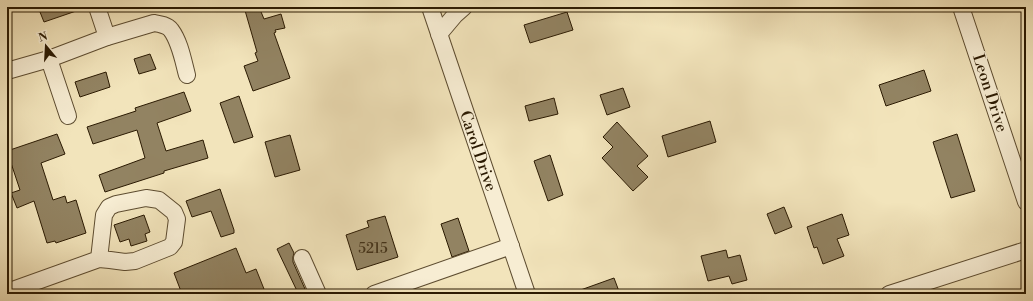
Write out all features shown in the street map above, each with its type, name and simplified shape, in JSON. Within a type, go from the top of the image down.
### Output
[{"type":"street","points":[[97,7],[107,37]]},
{"type":"street","name":"Carol Drive","points":[[430,7],[527,294]]},
{"type":"street","points":[[439,34],[464,7]]},
{"type":"street","name":"Leon Drive","points":[[961,7],[1026,202]]},
{"type":"street","points":[[7,71],[49,59],[107,37],[154,23],[162,24],[171,29],[178,42],[187,75]]},
{"type":"street","points":[[49,59],[68,116]]},
{"type":"street","points":[[7,292],[99,259],[125,262],[135,261],[170,247],[174,242],[177,219],[174,212],[159,200],[146,198],[116,204],[109,207],[104,215],[99,259]]},
{"type":"street","points":[[374,294],[511,246]]},
{"type":"street","points":[[889,294],[1026,250]]},
{"type":"street","points":[[302,258],[318,294]]},
{"type":"building","points":[[38,7],[82,7],[82,9],[44,22]]},
{"type":"building","points":[[244,7],[259,7],[264,19],[281,14],[285,28],[275,30],[276,32],[274,33],[290,78],[253,91],[244,66],[258,61],[255,53],[257,52]]},
{"type":"building","points":[[567,12],[573,30],[530,43],[524,25]]},
{"type":"building","points":[[150,54],[156,69],[139,74],[134,59]]},
{"type":"building","points":[[924,70],[931,91],[886,106],[879,85]]},
{"type":"building","points":[[106,72],[110,87],[80,97],[75,82]]},
{"type":"building","points":[[623,88],[630,107],[607,115],[600,95]]},
{"type":"building","points":[[184,92],[191,111],[157,123],[166,151],[203,140],[208,158],[164,171],[164,173],[105,192],[99,175],[145,158],[137,130],[93,144],[87,127],[136,111],[135,108]]},
{"type":"building","points":[[239,96],[253,137],[234,143],[220,103]]},
{"type":"building","points":[[554,98],[558,114],[529,121],[525,106]]},
{"type":"building","points":[[710,121],[716,142],[668,157],[662,136]]},
{"type":"building","points":[[617,122],[648,156],[637,166],[648,177],[633,191],[602,158],[613,147],[603,137]]},
{"type":"building","points":[[57,134],[65,154],[41,163],[53,200],[65,196],[67,203],[76,200],[86,233],[56,243],[55,241],[47,243],[34,201],[17,208],[11,193],[20,190],[7,151]]},
{"type":"building","points":[[957,134],[975,191],[951,198],[933,142]]},
{"type":"building","points":[[290,135],[300,170],[275,177],[265,142]]},
{"type":"building","points":[[550,155],[563,195],[548,201],[534,161]]},
{"type":"building","points":[[220,189],[234,230],[234,233],[221,237],[211,211],[192,217],[186,201]]},
{"type":"building","points":[[784,207],[792,227],[775,234],[767,214]]},
{"type":"building","points":[[842,214],[849,235],[837,239],[844,256],[823,264],[817,247],[814,248],[807,227]]},
{"type":"building","points":[[144,215],[150,232],[145,234],[147,241],[131,246],[129,239],[120,242],[114,225]]},
{"type":"building","points":[[385,216],[398,257],[357,270],[346,235],[369,227],[367,221]]},
{"type":"building","points":[[458,218],[469,251],[452,257],[441,224]]},
{"type":"building","points":[[289,243],[294,253],[293,262],[305,289],[298,293],[277,249]]},
{"type":"building","points":[[236,248],[246,273],[256,269],[264,289],[249,294],[182,294],[174,273]]},
{"type":"building","points":[[726,250],[728,258],[740,255],[747,280],[732,284],[729,276],[708,281],[701,256]]},
{"type":"building","points":[[614,278],[620,294],[575,294],[575,292]]}]
